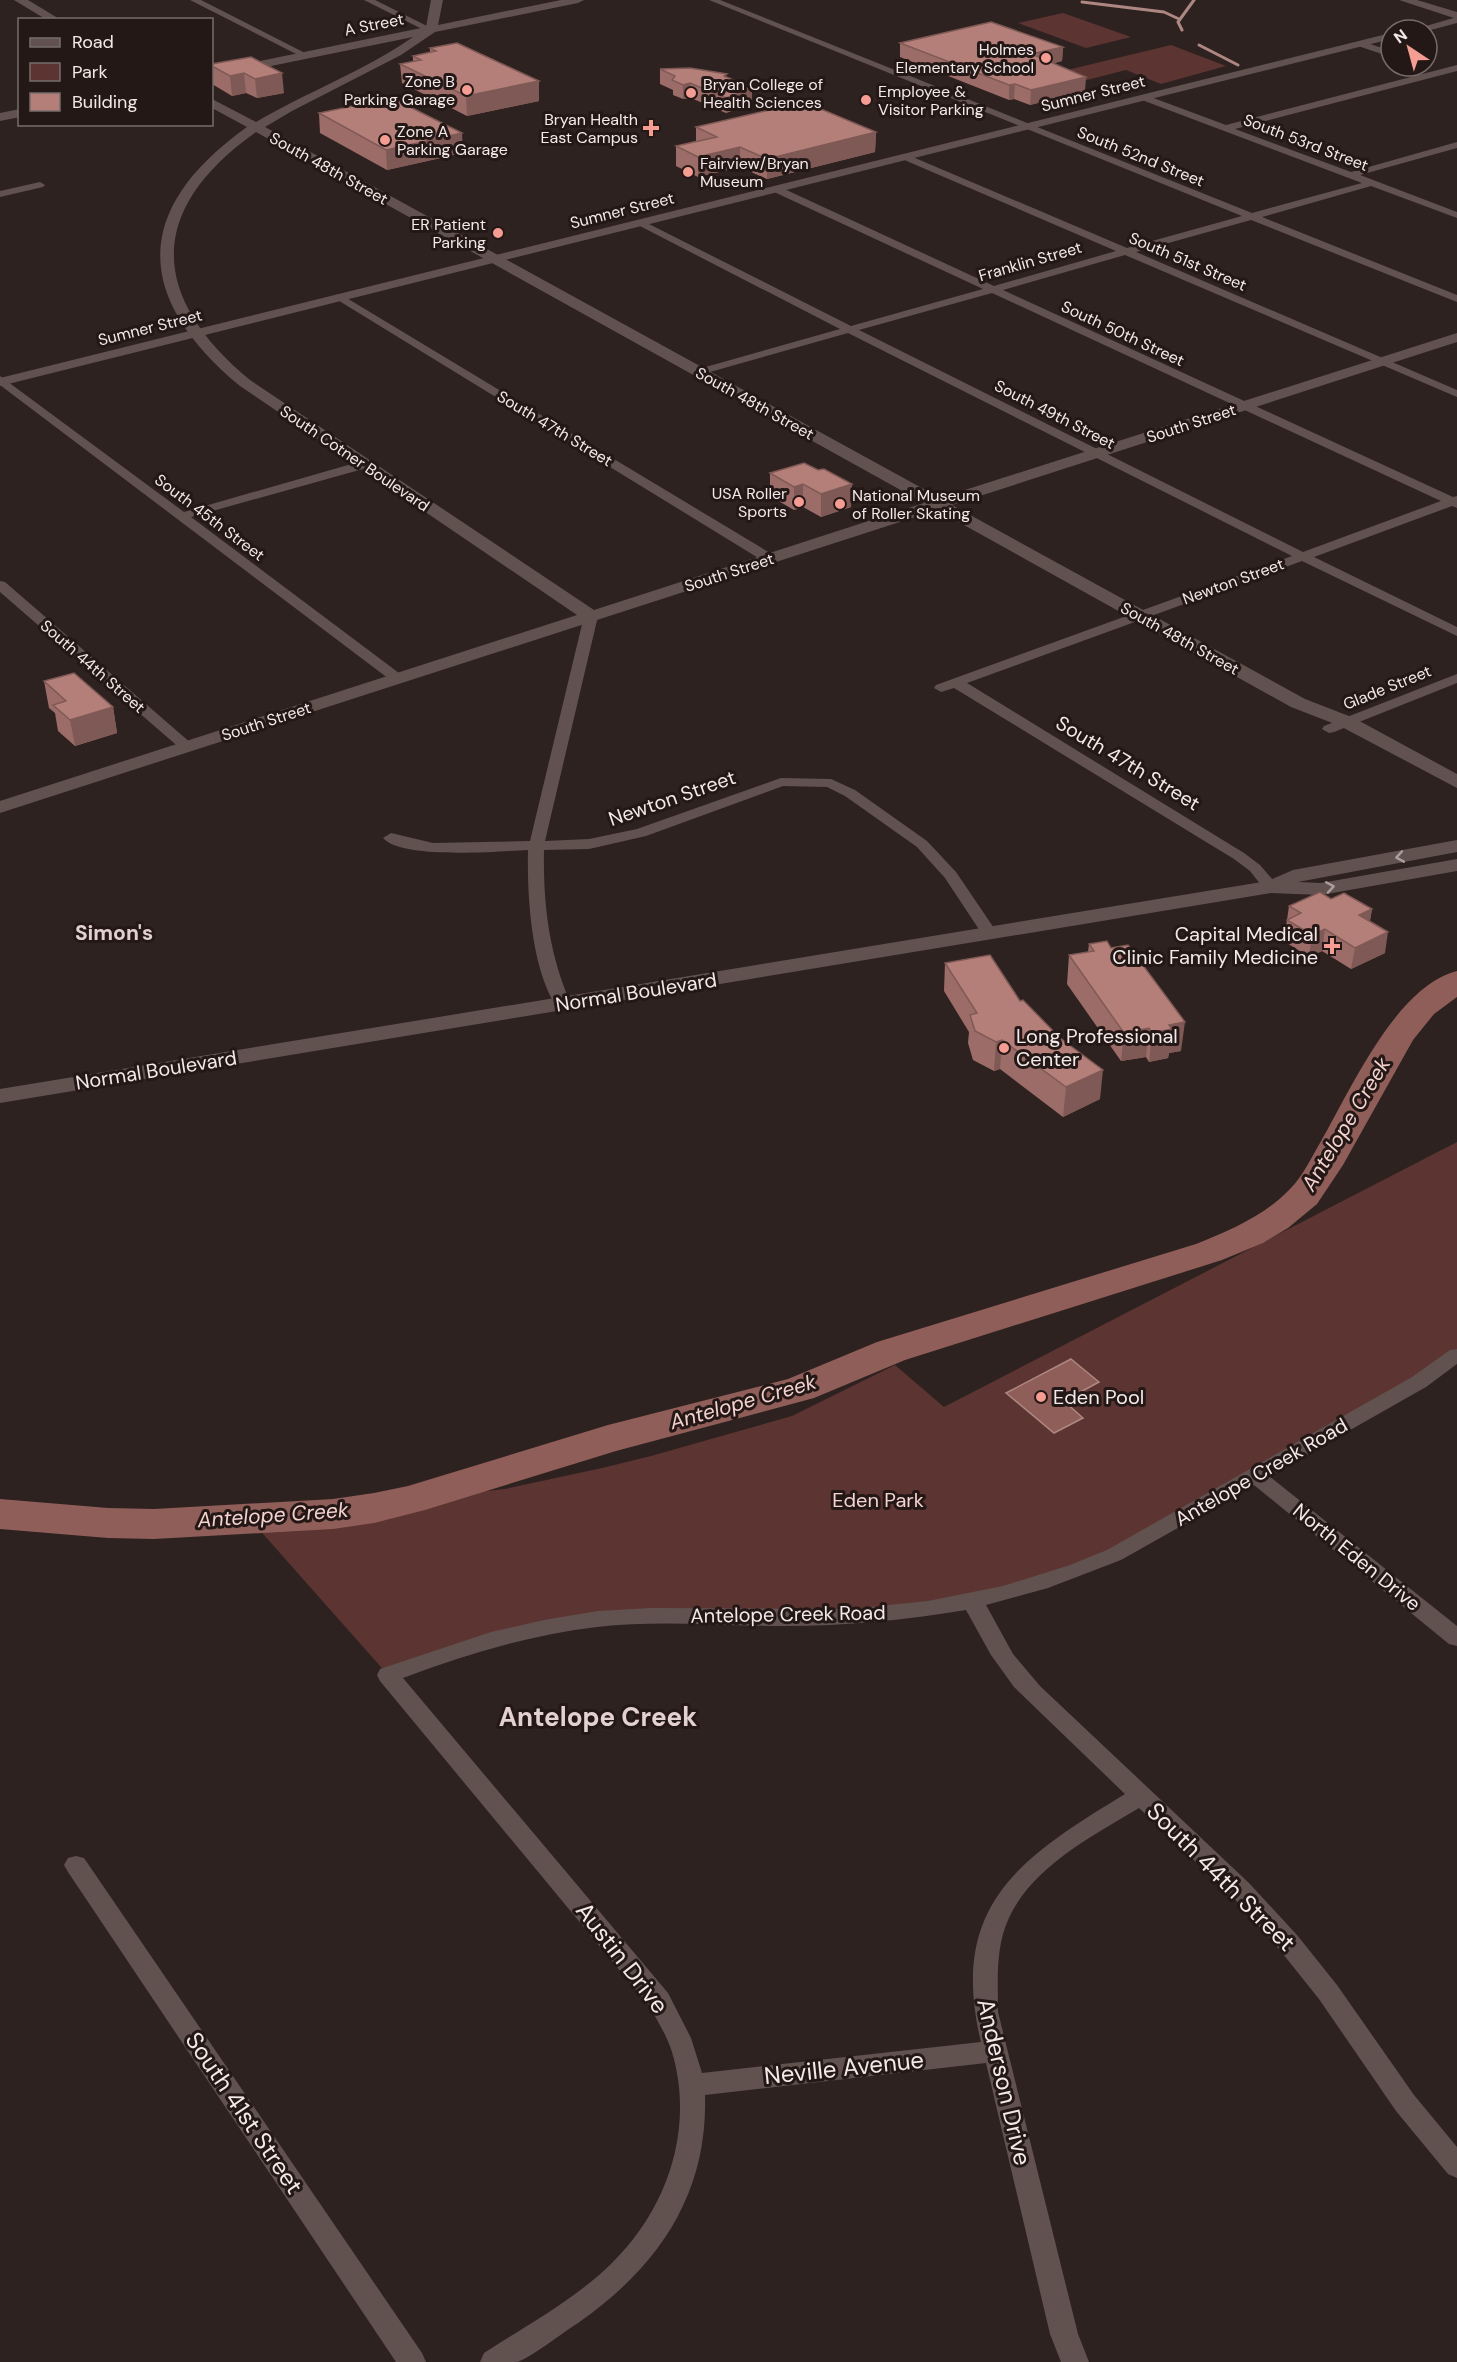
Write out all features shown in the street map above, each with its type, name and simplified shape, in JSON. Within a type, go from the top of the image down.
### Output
[{"type":"main road","points":[[20,0],[52,18]]},
{"type":"main road","points":[[430,30],[437,0]]},
{"type":"main road","name":"A Street","points":[[213,74],[578,0]]},
{"type":"main road","points":[[1405,0],[1457,18]]},
{"type":"main road","name":"South Cotner Boulevard","points":[[430,30],[398,52],[299,101],[255,127],[220,154],[200,175],[180,205],[169,235],[166,252],[171,290],[179,309],[195,333],[219,360],[245,382],[591,616]]},
{"type":"main road","name":"South 48th Street","points":[[213,105],[1298,703],[1457,799]]},
{"type":"main road","points":[[0,117],[18,113]]},
{"type":"main road","name":"South Street","points":[[0,807],[1457,337]]},
{"type":"main road","name":"South 48th Street","points":[[1338,726],[1457,782]]},
{"type":"main road","name":"Normal Boulevard","points":[[1271,887],[1293,876],[1306,873],[1457,846]]},
{"type":"main road","name":"Normal Boulevard","points":[[0,1095],[1271,887],[1321,889],[1457,865]]},
{"type":"street","points":[[194,0],[305,55]]},
{"type":"street","points":[[368,0],[430,30]]},
{"type":"street","name":"South 52nd Street","points":[[713,0],[1457,299]]},
{"type":"street","points":[[1439,23],[1457,18]]},
{"type":"street","name":"Sumner Street","points":[[1,381],[1379,39]]},
{"type":"street","points":[[1361,44],[1379,50]]},
{"type":"street","points":[[1226,128],[1457,68]]},
{"type":"street","points":[[1439,70],[1457,76]]},
{"type":"street","name":"South 53rd Street","points":[[1145,98],[1457,215]]},
{"type":"street","points":[[1350,175],[1457,145]]},
{"type":"street","name":"South 51st Street","points":[[905,157],[1457,394]]},
{"type":"street","name":"Franklin Street","points":[[699,372],[1371,183]]},
{"type":"street","points":[[0,194],[40,185]]},
{"type":"street","name":"South 50th Street","points":[[776,189],[1242,406],[1455,502]]},
{"type":"street","name":"South 49th Street","points":[[639,223],[1457,632]]},
{"type":"street","name":"South 47th Street","points":[[340,297],[770,559]]},
{"type":"street","name":"South 45th Street","points":[[1,381],[398,679]]},
{"type":"street","points":[[182,516],[366,464]]},
{"type":"street","name":"Newton Street","points":[[941,688],[1303,555],[1455,502]]},
{"type":"street","name":"South 44th Street","points":[[0,585],[187,747]]},
{"type":"street","points":[[563,1004],[552,980],[539,927],[535,891],[536,846],[591,616]]},
{"type":"street","name":"Glade Street","points":[[1338,726],[1457,678]]},
{"type":"street","name":"South 47th Street","points":[[956,683],[1239,856],[1255,868],[1271,887]]},
{"type":"street","name":"Newton Street","points":[[390,838],[429,847],[577,846],[617,840],[677,821],[774,784],[796,780],[819,781],[831,783],[850,793],[922,844],[951,875],[990,934]]},
{"type":"street","name":"Antelope Creek Road","points":[[388,1675],[441,1654],[489,1639],[599,1619],[658,1616],[812,1618],[884,1614],[973,1601],[1020,1590],[1066,1576],[1114,1555],[1419,1382],[1457,1355]]},
{"type":"street","name":"North Eden Drive","points":[[1256,1476],[1457,1638]]},
{"type":"street","name":"South 44th Street","points":[[973,1601],[992,1642],[1009,1668],[1241,1890],[1288,1942],[1328,1992],[1405,2103],[1457,2166]]},
{"type":"street","name":"Austin Drive","points":[[388,1675],[659,2000],[678,2033],[692,2085],[693,2122],[687,2161],[673,2201],[651,2238],[621,2272],[586,2301],[494,2362]]},
{"type":"street","name":"Anderson Drive","points":[[1075,2362],[1064,2334],[986,2012],[983,1983],[986,1948],[994,1923],[1007,1898],[1028,1871],[1049,1852],[1141,1796]]},
{"type":"street","name":"South 41st Street","points":[[76,1865],[412,2362]]},
{"type":"street","name":"Neville Avenue","points":[[692,2085],[995,2051]]},
{"type":"green space","points":[[1063,13],[1131,37],[1086,48],[1018,23]]},
{"type":"green space","points":[[1171,45],[1226,66],[1161,84],[1126,70],[1083,81],[1059,72]]},
{"type":"green space","name":"Eden Park","points":[[1457,1142],[1457,1355],[1114,1555],[950,1605],[599,1619],[388,1675],[241,1509],[361,1505],[505,1489],[602,1468],[792,1416],[895,1365],[944,1407]]},
{"type":"shaded area","name":"Eden Pool","points":[[1071,1359],[1099,1382],[1064,1401],[1083,1418],[1054,1433],[1006,1393]]},
{"type":"building","points":[[991,22],[1063,47],[1036,53],[1041,55],[1036,56],[1086,77],[1031,90],[1015,84],[1009,85],[900,43]]},
{"type":"building","points":[[457,43],[539,81],[466,96],[400,64],[421,60],[413,56],[436,51],[430,48]]},
{"type":"building","points":[[251,57],[282,73],[255,79],[244,73],[230,76],[213,67],[213,64]]},
{"type":"building","points":[[690,68],[727,74],[724,76],[752,88],[726,98],[690,83],[683,85],[672,80],[675,76],[660,69]]},
{"type":"building","points":[[392,98],[462,133],[386,150],[319,113]]},
{"type":"building","points":[[804,102],[876,132],[767,159],[740,147],[698,157],[676,146],[717,137],[696,127]]},
{"type":"building","points":[[804,463],[818,470],[824,469],[852,484],[821,494],[803,484],[794,487],[770,473]]},
{"type":"building","points":[[74,673],[113,707],[70,720],[53,705],[66,701],[44,681]]},
{"type":"building","points":[[1320,892],[1331,899],[1344,893],[1372,909],[1359,915],[1388,932],[1355,948],[1325,929],[1312,935],[1287,920],[1301,913],[1289,906]]},
{"type":"building","points":[[1107,941],[1111,948],[1128,945],[1185,1022],[1169,1025],[1172,1029],[1152,1033],[1149,1028],[1124,1033],[1069,955],[1094,951],[1089,944]]},
{"type":"building","points":[[990,955],[1020,1001],[1023,1000],[1060,1038],[1103,1070],[1066,1087],[1002,1040],[996,1042],[975,1031],[970,1015],[977,1013],[945,963]]},
{"type":"waterway","points":[[1182,30],[1178,22],[1194,0]]},
{"type":"waterway","points":[[1082,2],[1164,12],[1179,19]]},
{"type":"waterway","points":[[1199,45],[1238,65]]},
{"type":"waterway","name":"Antelope Creek","points":[[0,1514],[108,1523],[154,1524],[333,1514],[374,1508],[410,1500],[608,1439],[800,1389],[891,1351],[1209,1252],[1250,1235],[1275,1220],[1304,1196],[1325,1165],[1398,1036],[1422,1007],[1457,981]]},
{"type":"place","name":"Holmes Elementary School","points":[[1046,58]]},
{"type":"place","name":"Zone B Parking Garage","points":[[467,90]]},
{"type":"place","name":"Bryan College of Health Sciences","points":[[691,93]]},
{"type":"place","name":"Employee & Visitor Parking","points":[[866,100]]},
{"type":"place","name":"Bryan Health East Campus","points":[[651,128]]},
{"type":"place","name":"Zone A Parking Garage","points":[[385,140]]},
{"type":"place","name":"Fairview/Bryan Museum","points":[[688,172]]},
{"type":"place","name":"ER Patient Parking","points":[[498,233]]},
{"type":"place","name":"USA Roller Sports","points":[[799,502]]},
{"type":"place","name":"National Museum of Roller Skating","points":[[840,504]]},
{"type":"place","name":"Capital Medical Clinic Family Medicine","points":[[1332,946]]},
{"type":"place","name":"Long Professional Center","points":[[1004,1048]]},
{"type":"place","name":"Eden Pool","points":[[1041,1397]]},
{"type":"district","name":"Simon's","points":[[114,933]]},
{"type":"district","name":"Antelope Creek","points":[[598,1717]]}]
